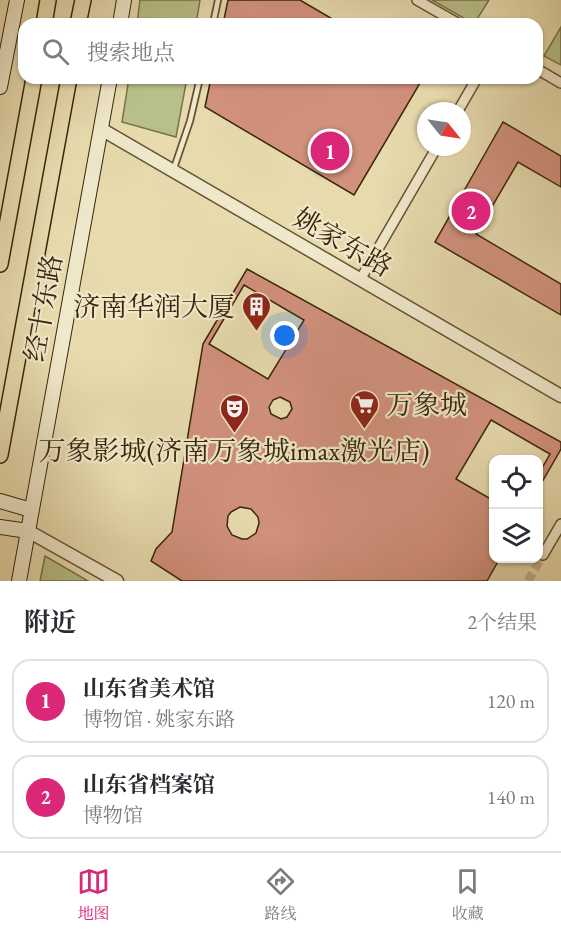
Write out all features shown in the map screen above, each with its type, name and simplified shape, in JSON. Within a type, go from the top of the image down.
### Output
[{"type":"highway","points":[[45,18],[48,0]]},
{"type":"highway","points":[[79,18],[83,0]]},
{"type":"highway","points":[[0,264],[33,84]]},
{"type":"highway","points":[[0,455],[68,84]]},
{"type":"main road","points":[[0,87],[17,0]]},
{"type":"main road","points":[[121,18],[124,0]]},
{"type":"main road","name":"经十东路","points":[[19,581],[109,84]]},
{"type":"main road","points":[[0,501],[31,510]]},
{"type":"main road","points":[[0,527],[28,531]]},
{"type":"street","points":[[417,0],[448,18]]},
{"type":"street","points":[[543,72],[561,83]]},
{"type":"street","points":[[463,102],[474,84]]},
{"type":"street","name":"姚家东路","points":[[101,129],[561,396]]},
{"type":"street","points":[[360,279],[432,156]]},
{"type":"street","points":[[543,555],[561,524]]},
{"type":"street","points":[[28,531],[117,581]]},
{"type":"lane","points":[[214,18],[218,0]]},
{"type":"lane","points":[[173,171],[190,121],[199,84]]},
{"type":"green space","points":[[140,0],[200,0],[197,18],[138,18]]},
{"type":"green space","points":[[432,0],[489,0],[478,18],[464,18]]},
{"type":"green space","points":[[561,27],[561,65],[544,56]]},
{"type":"green space","points":[[128,84],[186,84],[176,137],[122,122]]},
{"type":"green space","points":[[45,556],[88,581],[40,581]]},
{"type":"building","points":[[228,0],[300,0],[331,18],[224,18]]},
{"type":"building","points":[[210,84],[419,84],[354,195],[205,107]]},
{"type":"building","points":[[503,122],[561,156],[561,187],[518,162],[476,234],[561,284],[561,315],[435,242]]},
{"type":"building","name":"万象城","points":[[247,269],[561,442],[561,449],[543,480],[543,455],[489,455],[489,563],[497,563],[487,581],[182,581],[151,561],[156,549],[172,532],[203,344]],"holes":[[[280,397],[290,402],[292,409],[287,417],[281,419],[271,414],[269,407],[273,400]],[[240,507],[251,509],[258,517],[256,533],[247,539],[232,535],[227,526],[228,516]]]},
{"type":"building","name":"济南华润大厦","points":[[244,285],[304,320],[268,379],[209,344]]},
{"type":"building","points":[[491,420],[550,454],[543,466],[543,455],[489,455],[489,498],[456,479]]},
{"type":"tunnel","points":[[528,581],[538,563]]},
{"type":"place","name":"山东省美术馆","points":[[330,151]]},
{"type":"place","name":"山东省档案馆","points":[[471,211]]},
{"type":"place","name":"济南华润大厦","points":[[256,332]]},
{"type":"place","name":"万象城","points":[[365,430]]},
{"type":"place","name":"万象影城(济南万象城imax激光店)","points":[[234,434]]}]
